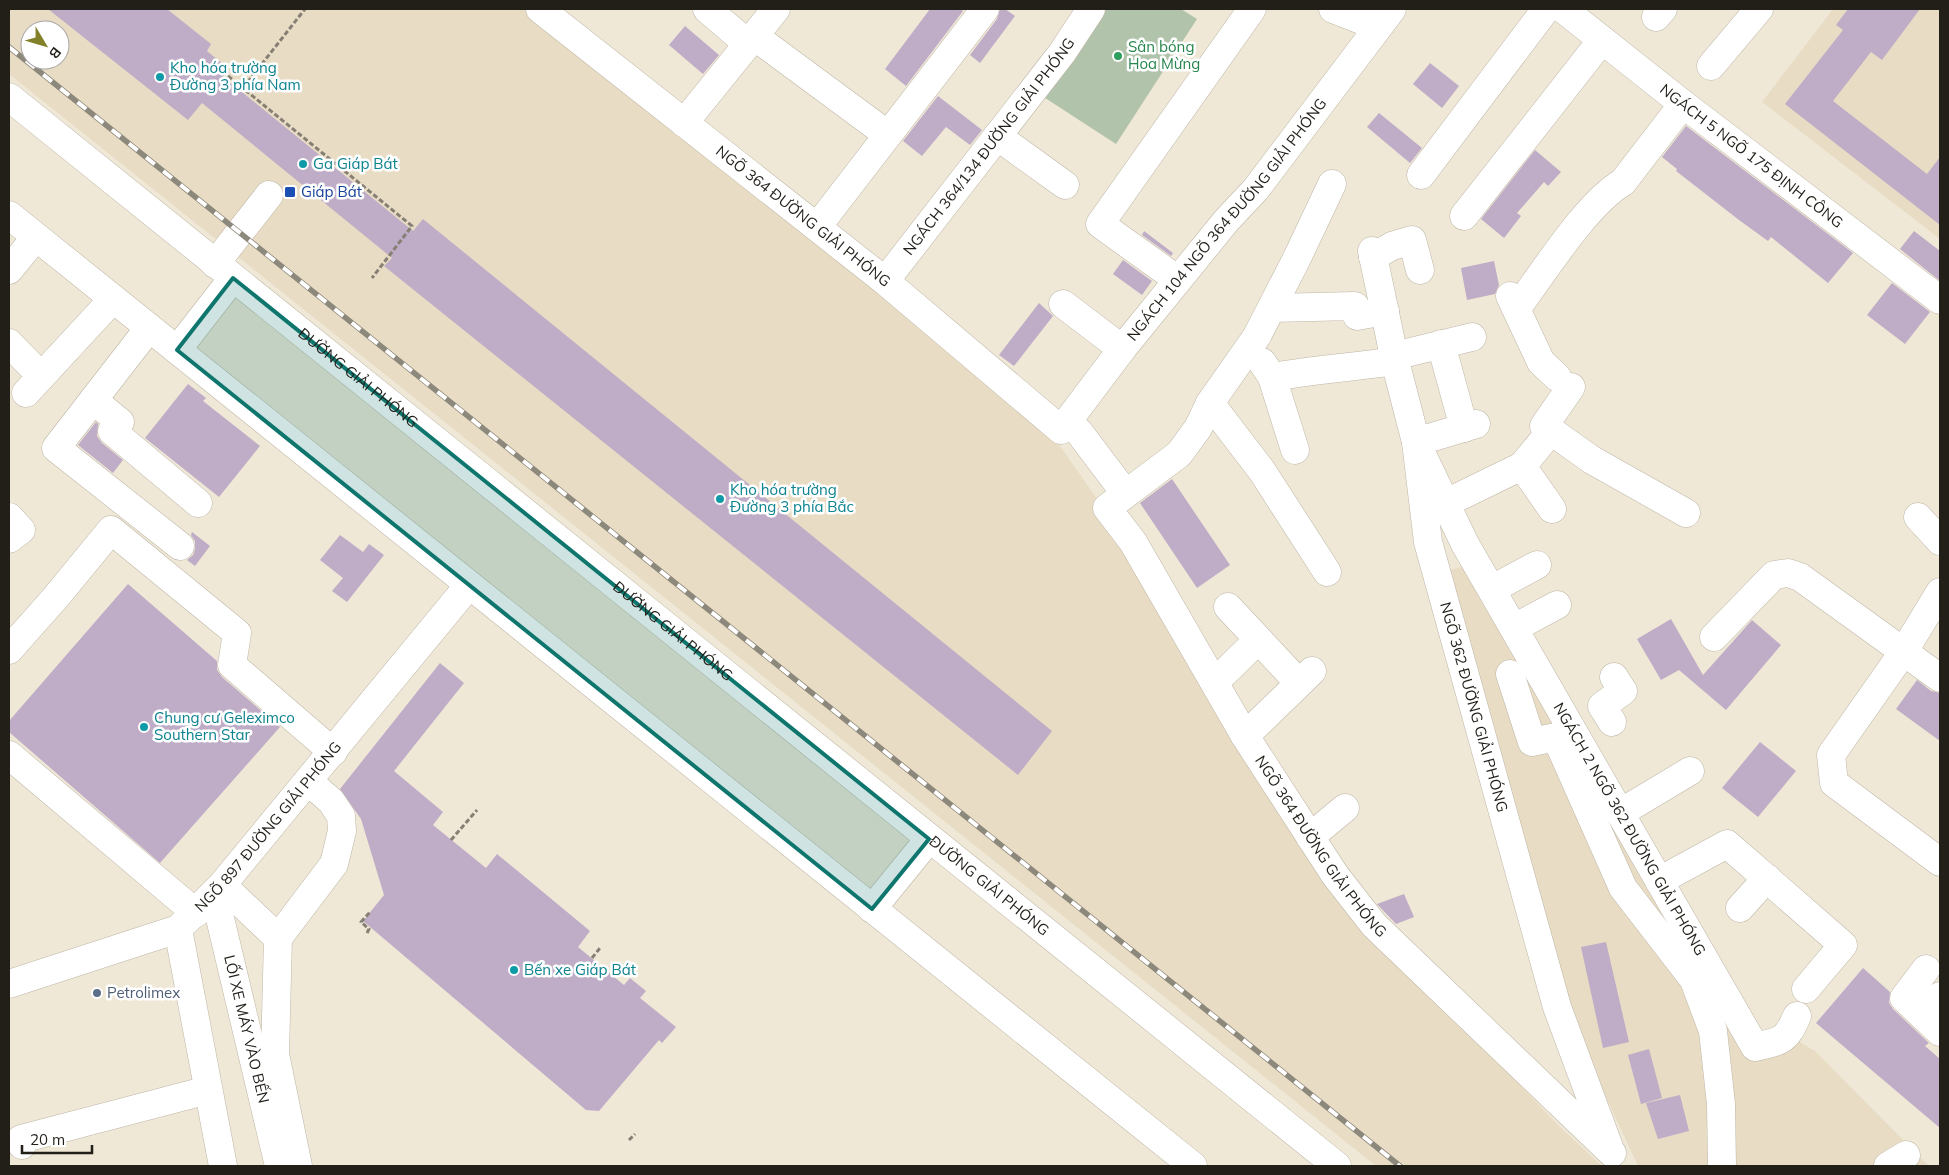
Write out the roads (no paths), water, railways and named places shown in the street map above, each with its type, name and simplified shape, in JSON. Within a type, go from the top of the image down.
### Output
[{"type":"main road","name":"NGÕ 364 ĐƯỜNG GIẢI PHÓNG","points":[[540,9],[885,281],[1064,426],[1079,432],[1125,493]]},
{"type":"main road","points":[[707,9],[888,135]]},
{"type":"main road","points":[[684,123],[776,9]]},
{"type":"main road","points":[[817,227],[985,9]]},
{"type":"main road","name":"NGÁCH 364/134 ĐƯỜNG GIẢI PHÓNG","points":[[885,281],[1062,53],[1091,9]]},
{"type":"main road","points":[[1178,280],[1100,224],[1252,9]]},
{"type":"main road","points":[[1333,9],[1369,23],[1385,9]]},
{"type":"main road","name":"NGÁCH 104 NGÕ 364 ĐƯỜNG GIẢI PHÓNG","points":[[1064,426],[1122,349],[1256,189],[1392,9]]},
{"type":"main road","points":[[1421,175],[1546,9]]},
{"type":"main road","points":[[1711,66],[1759,9]]},
{"type":"main road","name":"NGÁCH 5 NGÕ 175 ĐỊNH CÔNG","points":[[1574,12],[1602,40],[1683,104],[1940,300]]},
{"type":"main road","points":[[1464,216],[1602,40]]},
{"type":"main road","name":"ĐƯỜNG GIẢI PHÓNG","points":[[9,97],[1336,1166]]},
{"type":"main road","points":[[1683,104],[1623,182],[1612,188],[1595,206],[1513,302],[1541,362],[1564,382],[1544,426],[1592,460],[1686,513]]},
{"type":"main road","points":[[997,136],[1065,185]]},
{"type":"main road","name":"NGÕ 364 ĐƯỜNG GIẢI PHÓNG","points":[[1332,184],[1272,308],[1248,349],[1210,403],[1198,428],[1179,454],[1107,508],[1133,542],[1245,736],[1335,875],[1374,925],[1616,1160]]},
{"type":"main road","points":[[177,350],[269,195]]},
{"type":"main road","points":[[9,215],[1193,1166]]},
{"type":"main road","name":"NGÕ 362 ĐƯỜNG GIẢI PHÓNG","points":[[1420,270],[1406,235],[1392,246],[1372,254],[1394,359],[1435,506],[1428,542],[1557,1007],[1616,1160]]},
{"type":"main road","points":[[9,270],[36,237]]},
{"type":"main road","points":[[9,343],[33,384],[113,299]]},
{"type":"main road","points":[[1063,304],[1122,349]]},
{"type":"main road","points":[[1272,308],[1355,306],[1357,316],[1385,311]]},
{"type":"main road","points":[[149,328],[56,448],[180,546]]},
{"type":"main road","points":[[1272,378],[1309,370],[1351,368],[1394,359],[1440,344],[1472,337]]},
{"type":"main road","points":[[1416,442],[1470,426],[1440,344]]},
{"type":"main road","points":[[1248,349],[1262,361],[1272,378],[1295,450]]},
{"type":"main road","points":[[94,400],[120,422],[112,431],[198,503]]},
{"type":"main road","points":[[1210,403],[1262,471],[1327,572]]},
{"type":"main road","points":[[1435,506],[1522,466],[1552,431]]},
{"type":"main road","points":[[1522,466],[1552,509]]},
{"type":"main road","name":"NGÁCH 2 NGÕ 362 ĐƯỜNG GIẢI PHÓNG","points":[[1435,506],[1476,562],[1492,588],[1755,1047],[1774,1043],[1788,1035],[1797,1016]]},
{"type":"main road","points":[[9,517],[21,530],[9,539]]},
{"type":"main road","points":[[1918,517],[1940,541]]},
{"type":"main road","points":[[9,650],[111,530],[237,633],[232,665],[333,752]]},
{"type":"main road","points":[[1436,572],[1476,562]]},
{"type":"main road","points":[[1492,588],[1537,565]]},
{"type":"main road","points":[[1714,637],[1774,575],[1788,573],[1800,577],[1940,678]]},
{"type":"main road","name":"NGÕ 897 ĐƯỜNG GIẢI PHÓNG","points":[[9,984],[187,921],[218,889],[333,752],[469,585]]},
{"type":"main road","points":[[1940,592],[1904,651],[1831,755],[1834,783],[1940,862]]},
{"type":"main road","points":[[1514,628],[1557,605]]},
{"type":"main road","points":[[1228,607],[1258,640],[1306,677],[1245,736]]},
{"type":"main road","points":[[1215,682],[1258,640]]},
{"type":"main road","points":[[1510,674],[1532,742],[1556,738],[1623,888],[1694,980],[1713,1031],[1721,1104],[1722,1166]]},
{"type":"main road","points":[[1577,735],[1609,718],[1602,706],[1623,691],[1614,677]]},
{"type":"main road","points":[[9,755],[187,921],[208,1090],[223,1166]]},
{"type":"main road","points":[[1620,813],[1690,771]]},
{"type":"main road","points":[[298,1166],[275,1054],[277,1016],[276,956],[278,938],[334,864],[342,831],[340,816],[331,801],[308,781]]},
{"type":"main road","points":[[1310,837],[1345,808]]},
{"type":"main road","points":[[866,904],[922,833]]},
{"type":"main road","points":[[1659,880],[1727,844],[1843,945],[1806,989]]},
{"type":"main road","points":[[1740,908],[1766,878]]},
{"type":"main road","points":[[218,889],[278,938]]},
{"type":"main road","name":"LỐI XE MÁY VÀO BẾN","points":[[218,889],[279,1166]]},
{"type":"main road","points":[[1926,969],[1904,998],[1935,1014]]},
{"type":"main road","points":[[277,1016],[292,1049],[315,1166]]},
{"type":"main road","points":[[22,1145],[21,1139],[208,1090]]},
{"type":"railway","points":[[9,47],[1400,1166]]},
{"type":"place","name":"Sân bóng Hoa Mừng","points":[[1118,56]]},
{"type":"place","name":"Kho hóa trường Đường 3 phía Nam","points":[[160,77]]},
{"type":"place","name":"Ga Giáp Bát","points":[[303,164]]},
{"type":"place","name":"Giáp Bát","points":[[290,192]]},
{"type":"place","name":"Kho hóa trường Đường 3 phía Bắc","points":[[720,499]]},
{"type":"place","name":"Chung cư Geleximco Southern Star","points":[[144,727]]},
{"type":"place","name":"Bến xe Giáp Bát","points":[[514,970]]},
{"type":"place","name":"Petrolimex","points":[[97,993]]}]
